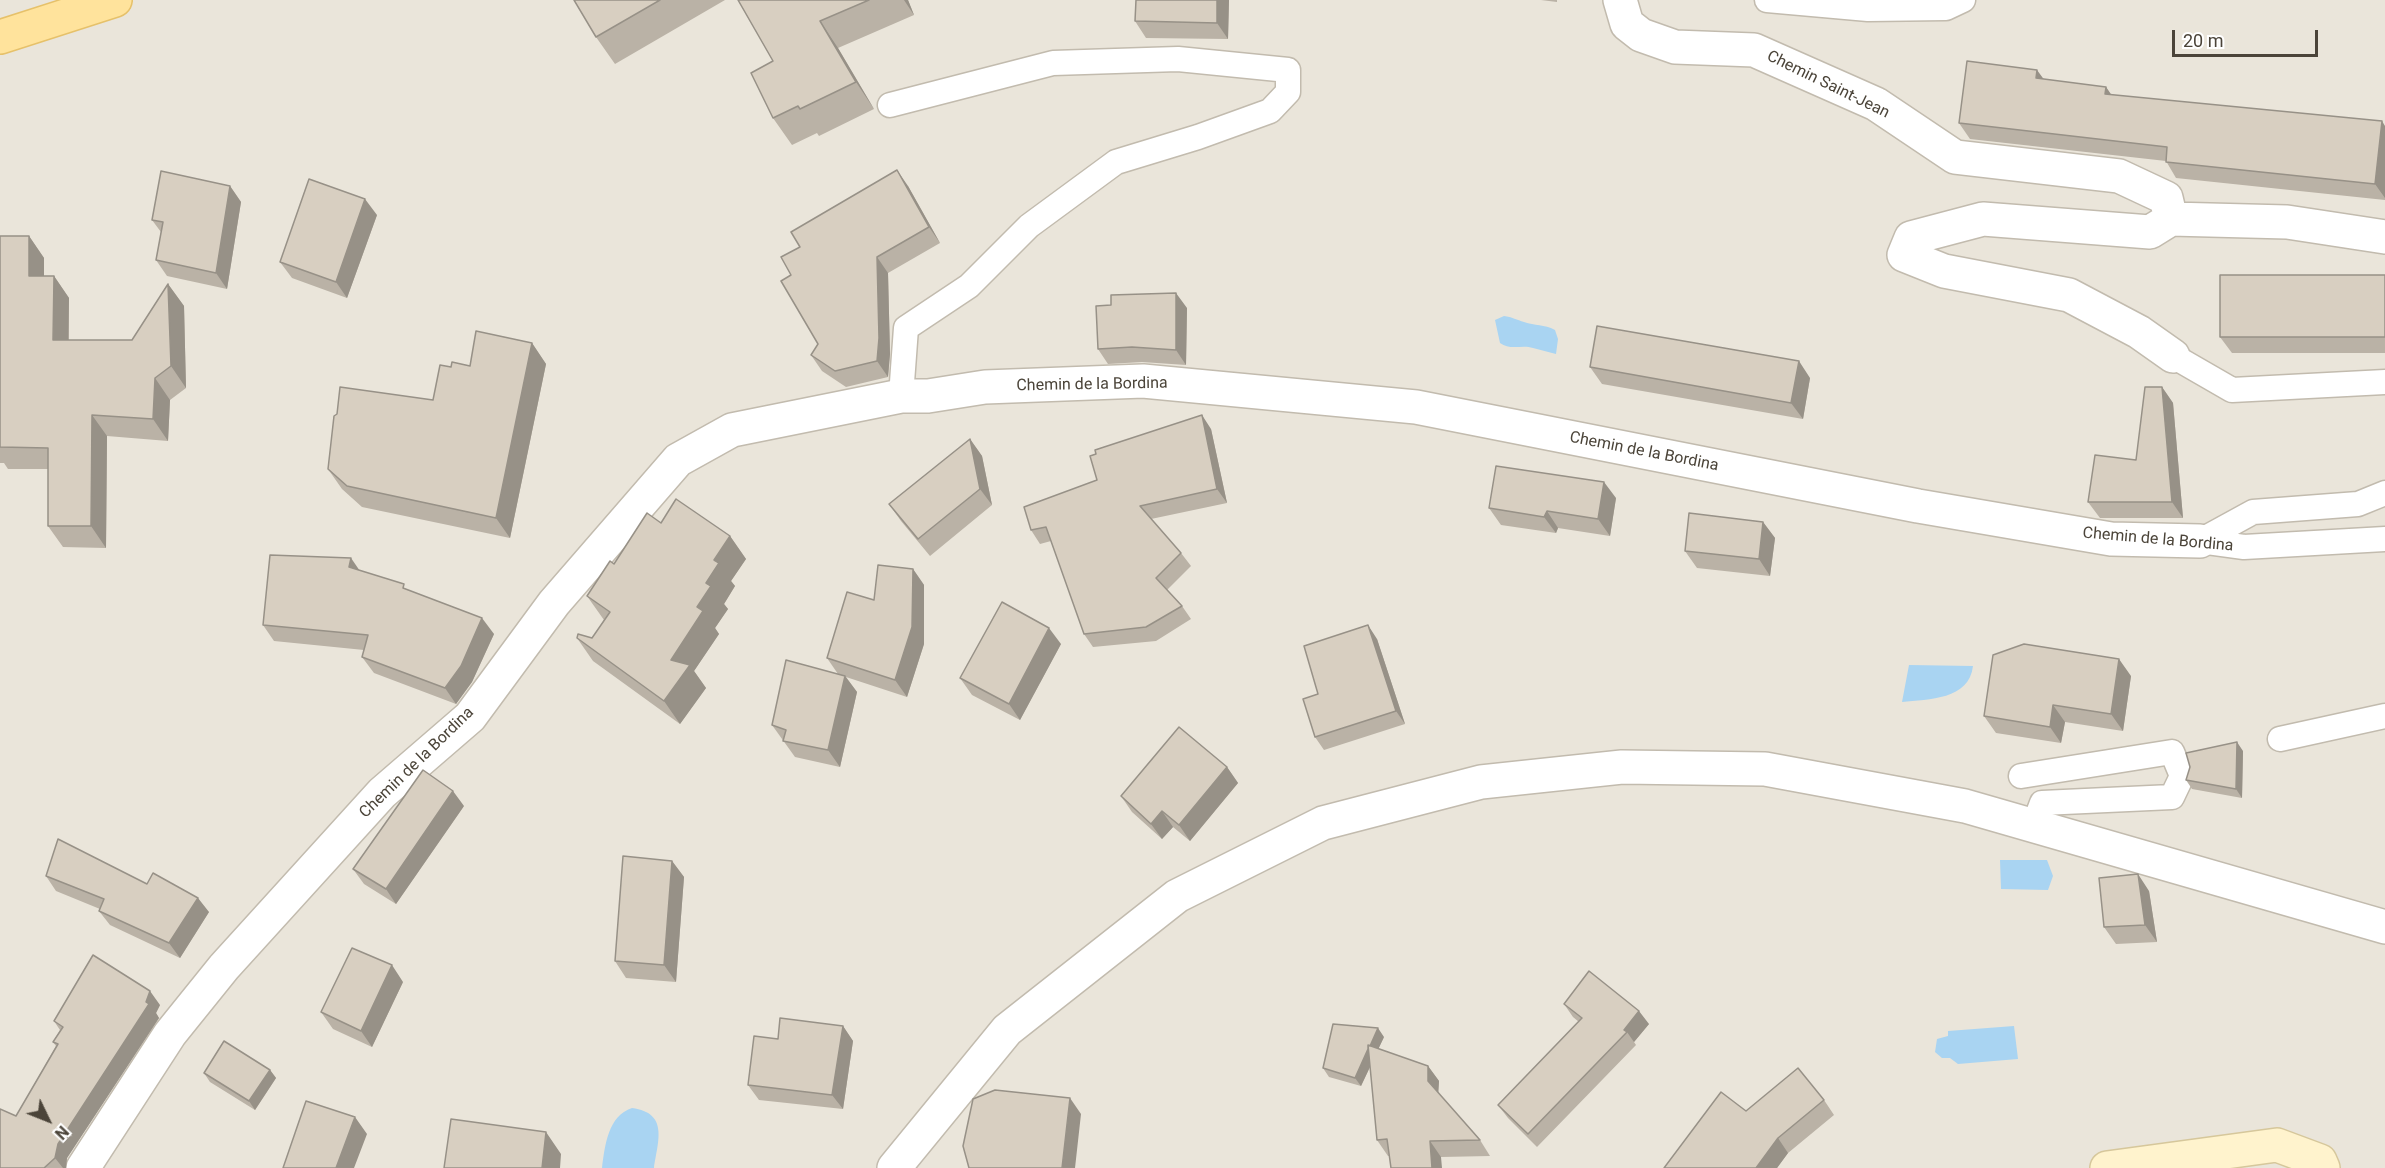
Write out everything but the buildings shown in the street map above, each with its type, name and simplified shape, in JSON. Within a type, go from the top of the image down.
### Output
[{"type":"main road","points":[[0,37],[115,0]]},
{"type":"street","name":"Chemin Saint-Jean","points":[[1620,0],[1627,24],[1641,35],[1675,47],[1754,50],[1876,104],[1955,157],[2119,176],[2166,198],[2171,219]]},
{"type":"street","points":[[2174,356],[2139,332],[2069,295],[1944,271],[1904,255],[1911,238],[1983,219],[2150,232],[2171,219],[2287,222],[2385,237]]},
{"type":"street","name":"Chemin de la Bordina","points":[[83,1168],[170,1034],[224,967],[382,793],[470,717],[554,603],[678,460],[732,430],[901,396],[928,396],[985,387],[1143,381],[1416,407],[1918,506],[2111,539],[2200,541]]},
{"type":"street","points":[[894,1168],[1006,1030],[1177,896],[1323,823],[1481,782],[1622,767],[1765,769],[1965,806],[2034,824],[2385,927]]},
{"type":"street","points":[[2107,1168],[2277,1145],[2320,1161],[2323,1168]]},
{"type":"lane","points":[[1767,0],[1868,9],[1946,8],[1964,0]]},
{"type":"lane","points":[[890,105],[1053,63],[1178,59],[1288,70],[1288,92],[1270,111],[1198,138],[1116,162],[1029,226],[969,286],[906,327],[901,396]]},
{"type":"lane","points":[[2174,356],[2232,390],[2385,382]]},
{"type":"lane","points":[[2200,541],[2253,512],[2358,504],[2385,493]]},
{"type":"lane","name":"Chemin de la Bordina","points":[[2200,541],[2244,547],[2385,539]]},
{"type":"lane","points":[[2280,739],[2385,716]]},
{"type":"lane","points":[[2021,776],[2172,752],[2182,776],[2172,797],[2042,803],[2034,824]]},
{"type":"shaded area","points":[[0,0],[2385,0],[2385,1168],[0,1168]]},
{"type":"water","points":[[1504,316],[1555,330],[1558,339],[1556,354],[1529,347],[1508,347],[1500,343],[1495,320]]},
{"type":"water","points":[[1909,665],[1973,666],[1970,677],[1956,692],[1946,696],[1902,702]]},
{"type":"water","points":[[2000,860],[2047,860],[2053,876],[2048,890],[2001,889]]},
{"type":"water","points":[[2014,1026],[2018,1059],[1958,1064],[1950,1058],[1942,1058],[1935,1052],[1937,1039],[1948,1036],[1948,1031]]},
{"type":"water","points":[[632,1108],[644,1111],[656,1122],[659,1138],[654,1168],[602,1168],[606,1141],[613,1124],[624,1112]]}]
